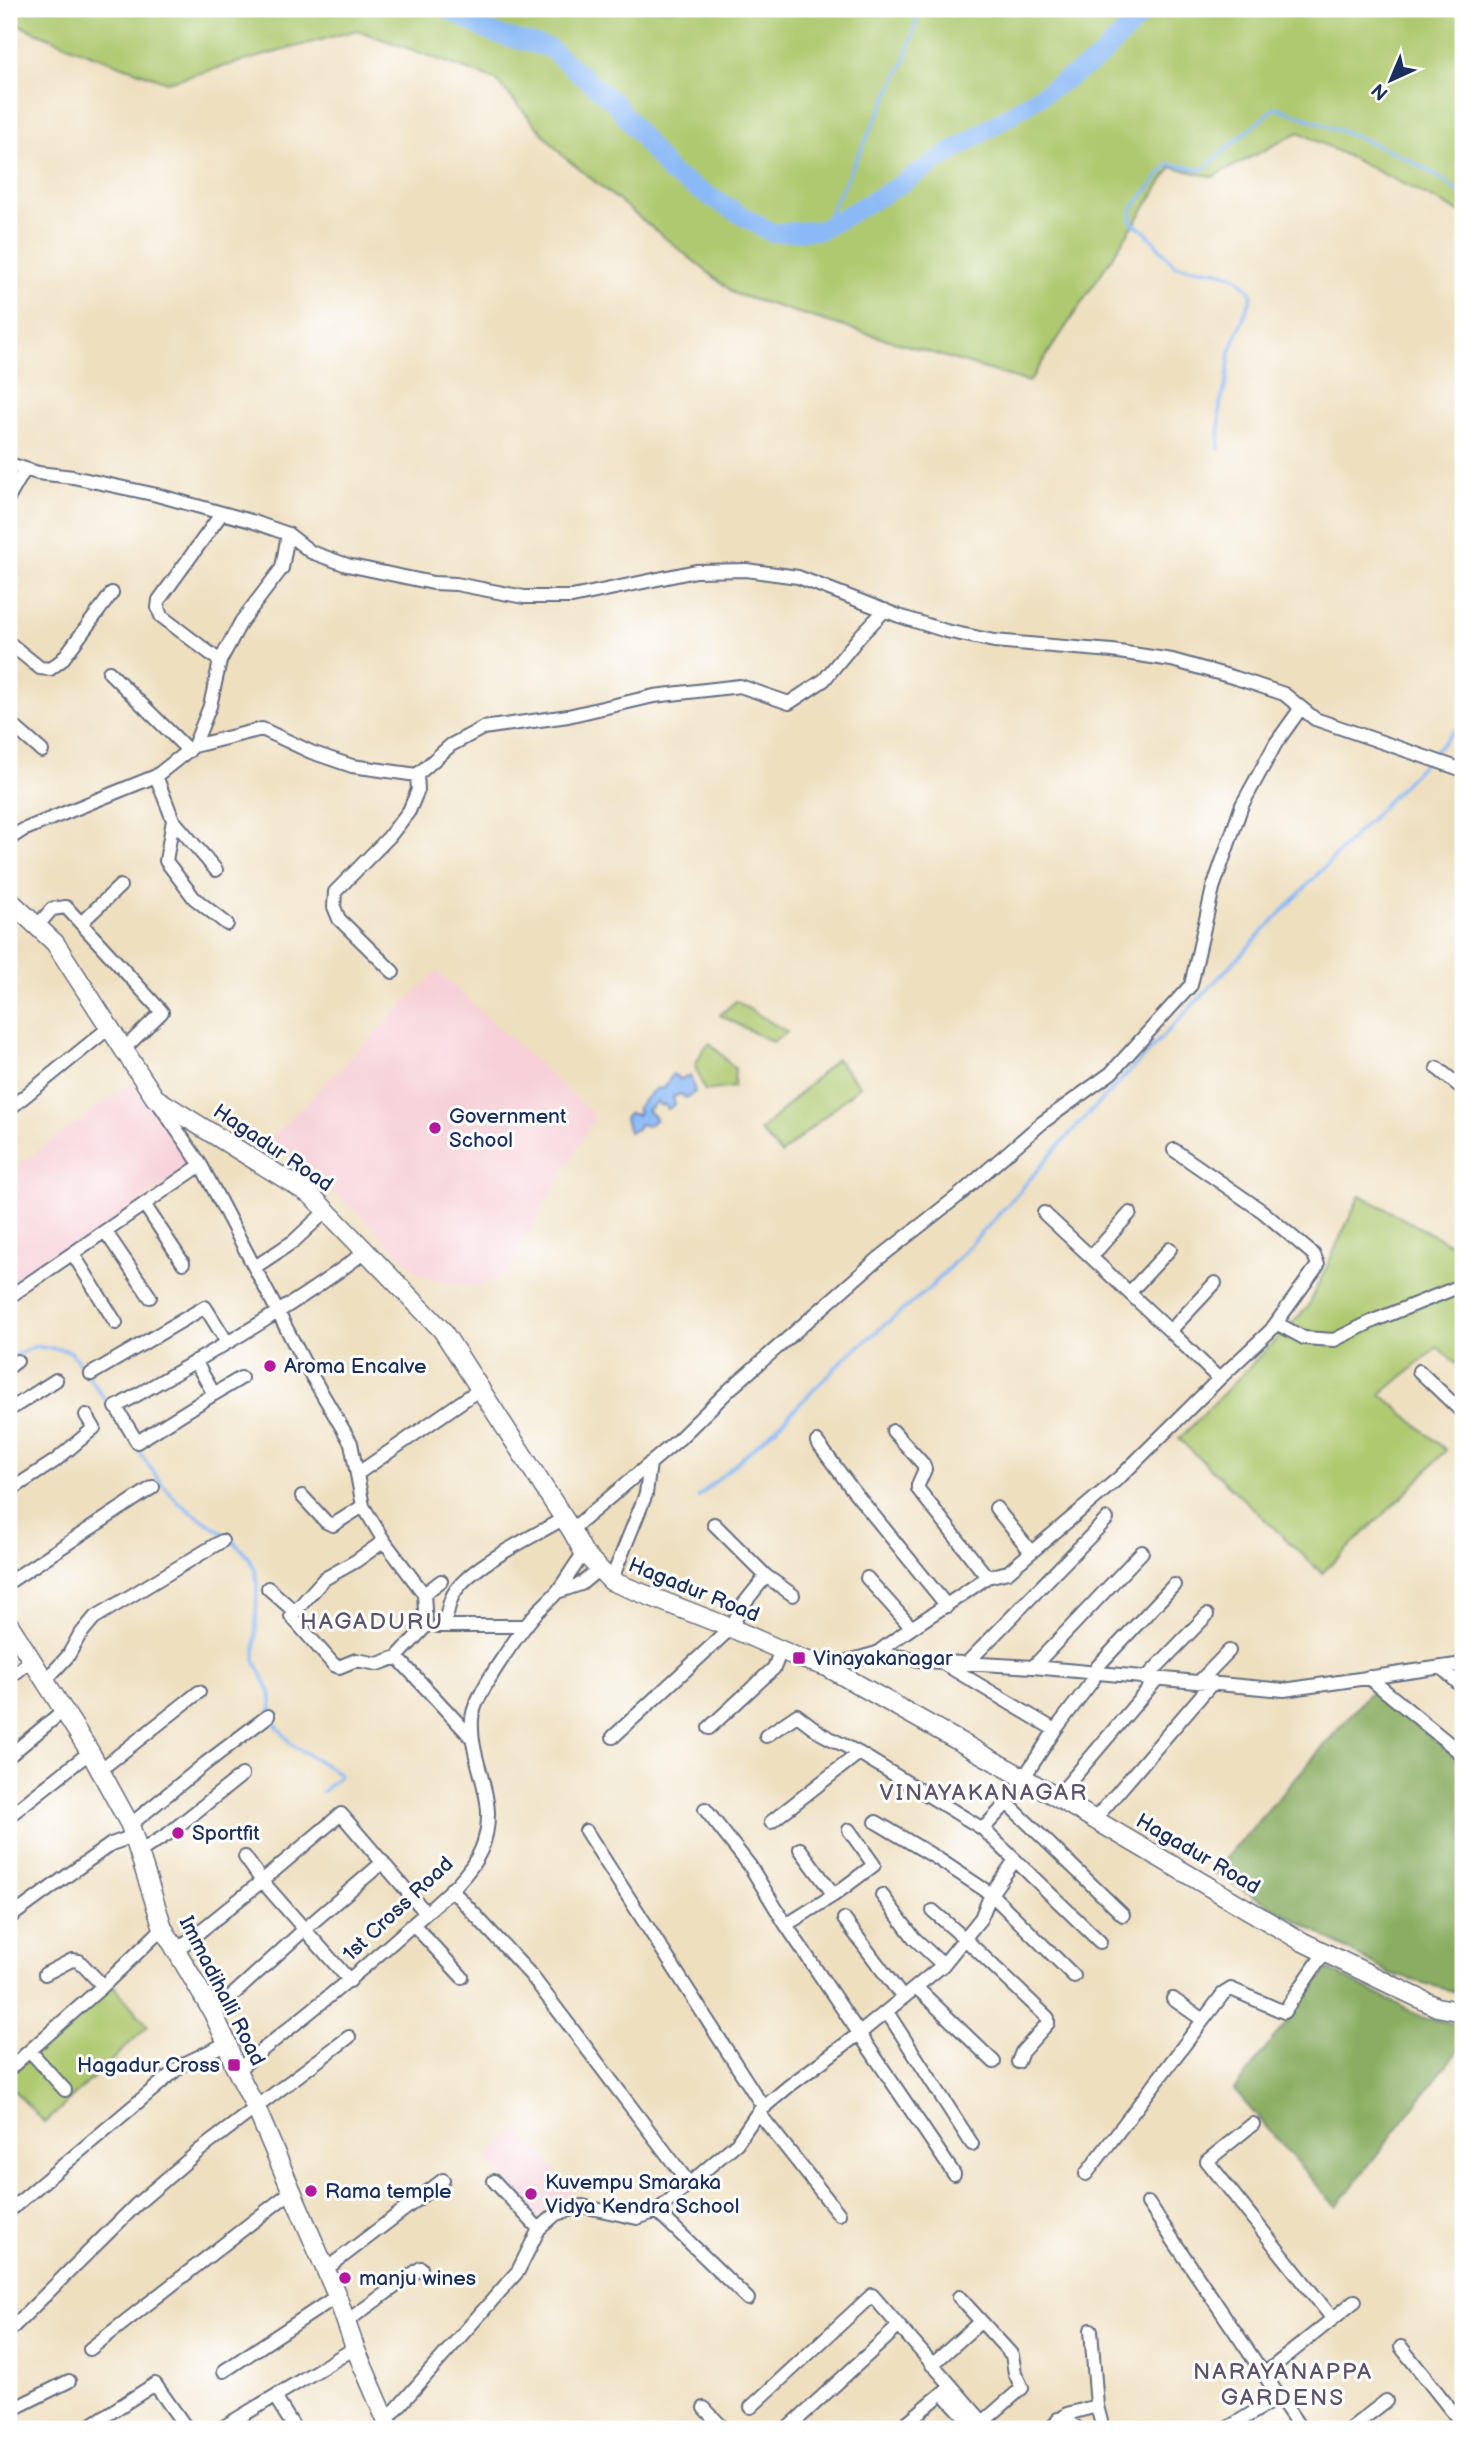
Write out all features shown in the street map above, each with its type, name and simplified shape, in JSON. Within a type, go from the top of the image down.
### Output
[{"type":"street","points":[[9,464],[157,495],[222,513],[288,534],[311,552],[347,565],[433,583],[456,584],[524,597],[572,597],[696,570],[746,570],[798,577],[946,631],[994,640],[1172,660],[1284,694],[1315,719],[1463,770]]},
{"type":"street","points":[[9,498],[25,469]]},
{"type":"street","points":[[220,661],[161,615],[158,608],[159,600],[222,513]]},
{"type":"street","points":[[191,748],[210,706],[220,661],[241,622],[282,568],[288,534]]},
{"type":"street","points":[[9,643],[40,668],[51,669],[62,660],[112,593]]},
{"type":"street","points":[[9,839],[23,830],[156,776],[191,748],[262,729],[311,752],[352,766],[417,775],[451,745],[483,728],[568,716],[654,696],[740,686],[789,703],[824,680],[885,610]]},
{"type":"street","points":[[109,671],[191,748]]},
{"type":"street","points":[[444,1626],[453,1594],[473,1573],[503,1553],[568,1524],[650,1463],[878,1259],[958,1196],[1043,1122],[1111,1073],[1191,985],[1213,888],[1242,805],[1276,743],[1301,708]]},
{"type":"street","points":[[9,722],[42,751]]},
{"type":"street","points":[[393,972],[339,919],[334,907],[335,892],[389,837],[409,811],[418,790],[417,775]]},
{"type":"street","points":[[156,776],[173,820],[216,870]]},
{"type":"street","points":[[173,820],[166,861],[194,898],[226,925]]},
{"type":"street","points":[[81,923],[120,886]]},
{"type":"street","name":"Hagadur Road","points":[[9,900],[55,943],[155,1098],[312,1195],[442,1330],[584,1553],[605,1575],[827,1667],[1057,1797],[1303,1942],[1437,2007],[1463,2012]]},
{"type":"street","points":[[37,926],[52,909],[66,907],[162,1012],[124,1049]]},
{"type":"street","points":[[9,1109],[110,1027]]},
{"type":"street","points":[[1437,1068],[1463,1089]]},
{"type":"street","points":[[155,1098],[201,1165],[278,1313],[351,1443],[363,1506],[384,1541],[424,1594],[426,1626],[397,1657],[377,1664],[356,1660],[339,1667],[334,1665],[291,1616],[324,1579],[384,1541]]},
{"type":"street","points":[[827,1667],[877,1653],[987,1577],[1007,1572],[1121,1476],[1271,1330],[1318,1265],[1314,1255],[1262,1211],[1174,1150]]},
{"type":"street","points":[[9,1297],[201,1165]]},
{"type":"street","points":[[144,1204],[183,1263]]},
{"type":"street","points":[[255,1267],[306,1232],[326,1211]]},
{"type":"street","points":[[1044,1213],[1219,1379]]},
{"type":"street","points":[[1092,1256],[1130,1213]]},
{"type":"street","points":[[105,1231],[150,1297]]},
{"type":"street","points":[[1130,1292],[1170,1249]]},
{"type":"street","points":[[241,1378],[136,1442],[116,1407],[278,1313],[366,1251]]},
{"type":"street","points":[[73,1254],[116,1323]]},
{"type":"street","points":[[1170,1331],[1214,1283]]},
{"type":"street","points":[[1276,1323],[1304,1338],[1334,1340],[1373,1321],[1463,1285]]},
{"type":"street","points":[[90,1374],[205,1307],[227,1342]]},
{"type":"street","points":[[195,1361],[214,1394]]},
{"type":"street","points":[[1419,1371],[1463,1413]]},
{"type":"street","points":[[9,1410],[56,1380]]},
{"type":"street","points":[[357,1474],[480,1389]]},
{"type":"street","points":[[9,1491],[55,1461],[94,1428],[86,1415]]},
{"type":"street","points":[[893,1431],[923,1464],[925,1469],[918,1485],[919,1489],[987,1577]]},
{"type":"street","points":[[817,1442],[947,1606]]},
{"type":"street","points":[[557,1592],[605,1575],[646,1494],[650,1463]]},
{"type":"street","points":[[9,1582],[153,1487]]},
{"type":"street","points":[[302,1496],[326,1522],[333,1525],[363,1506]]},
{"type":"street","points":[[996,1508],[1031,1552]]},
{"type":"street","points":[[968,1662],[1107,1519]]},
{"type":"street","points":[[714,1524],[766,1576],[793,1595]]},
{"type":"street","points":[[45,1681],[68,1656],[79,1636],[94,1618],[222,1541]]},
{"type":"street","points":[[1033,1667],[1142,1552]]},
{"type":"street","name":"1st Cross Road","points":[[237,2070],[349,1981],[426,1913],[469,1869],[481,1849],[487,1827],[487,1794],[471,1737],[472,1716],[477,1700],[526,1626],[557,1592],[584,1553]]},
{"type":"street","points":[[613,1737],[731,1628],[742,1606],[766,1576]]},
{"type":"street","points":[[867,1577],[911,1627]]},
{"type":"street","points":[[424,1594],[441,1581]]},
{"type":"street","points":[[983,1829],[1007,1803],[1055,1730],[1093,1680],[1097,1667],[1174,1585]]},
{"type":"street","points":[[268,1588],[295,1612]]},
{"type":"street","points":[[1057,1797],[1151,1679],[1207,1615]]},
{"type":"street","name":"Immadihalli Road","points":[[9,1624],[90,1752],[134,1838],[163,1928],[213,2013],[227,2043],[337,2297],[355,2348],[388,2425]]},
{"type":"street","points":[[426,1626],[526,1626]]},
{"type":"street","points":[[709,1728],[775,1668],[781,1650]]},
{"type":"street","points":[[1199,1682],[1229,1651]]},
{"type":"street","points":[[877,1653],[940,1661],[1284,1690],[1463,1664]]},
{"type":"street","points":[[397,1657],[471,1737]]},
{"type":"street","points":[[9,1678],[31,1660]]},
{"type":"street","points":[[940,1661],[1055,1730]]},
{"type":"street","points":[[1443,1669],[1463,1688]]},
{"type":"street","points":[[1368,1677],[1463,1755]]},
{"type":"street","points":[[1094,1820],[1213,1682]]},
{"type":"street","points":[[100,1770],[199,1692]]},
{"type":"street","points":[[9,1755],[64,1710]]},
{"type":"street","points":[[766,1736],[797,1715],[822,1734],[859,1753],[983,1829],[1100,1941]]},
{"type":"street","points":[[134,1838],[206,1763],[268,1716]]},
{"type":"street","points":[[9,1816],[90,1752]]},
{"type":"street","points":[[771,1822],[859,1753]]},
{"type":"street","points":[[9,1918],[111,1844],[134,1838],[168,1835],[242,1775]]},
{"type":"street","points":[[1007,1803],[1124,1915]]},
{"type":"street","points":[[705,1809],[750,1866],[786,1925],[954,2174]]},
{"type":"street","points":[[177,1950],[341,1814],[426,1913]]},
{"type":"street","points":[[876,1822],[936,1857],[991,1894],[1074,1976]]},
{"type":"street","points":[[786,1925],[834,1895],[874,1865],[849,1830]]},
{"type":"street","points":[[586,1831],[758,2099],[762,2110],[839,2214]]},
{"type":"street","points":[[800,1849],[834,1895]]},
{"type":"street","points":[[245,1857],[262,1881],[306,1928],[349,1981]]},
{"type":"street","points":[[388,2425],[518,2271],[539,2229],[556,2214],[582,2206],[637,2218],[657,2211],[737,2143],[762,2110],[811,2067],[860,2033],[943,1965],[981,1917],[991,1894],[1015,1860]]},
{"type":"street","points":[[213,2013],[383,1862]]},
{"type":"street","points":[[451,1889],[531,1975],[688,2182]]},
{"type":"street","points":[[882,1895],[914,1938],[943,1965]]},
{"type":"street","points":[[933,1912],[1048,2018],[1048,2023],[1022,2052],[1018,2062]]},
{"type":"street","points":[[844,1919],[903,1998]]},
{"type":"street","points":[[414,1924],[461,1977]]},
{"type":"street","points":[[9,2069],[103,1986],[163,1928]]},
{"type":"street","points":[[1086,2174],[1223,1994],[1231,1989],[1284,2012],[1324,1952]]},
{"type":"street","points":[[45,1974],[72,1959],[79,1961],[103,1986]]},
{"type":"street","points":[[916,1987],[995,2062]]},
{"type":"street","points":[[1173,1999],[1203,2020]]},
{"type":"street","points":[[887,2012],[972,2144]]},
{"type":"street","points":[[13,2327],[137,2204],[200,2151],[349,2037]]},
{"type":"street","points":[[9,2211],[181,2065],[227,2043]]},
{"type":"street","points":[[30,2051],[65,2090]]},
{"type":"street","points":[[1253,2124],[1207,2161],[1333,2319]]},
{"type":"street","points":[[325,2270],[443,2180]]},
{"type":"street","points":[[494,2181],[539,2229]]},
{"type":"street","points":[[90,2348],[292,2191]]},
{"type":"street","points":[[1148,2203],[1301,2429]]},
{"type":"street","points":[[657,2211],[748,2299]]},
{"type":"street","points":[[346,2320],[421,2268]]},
{"type":"street","points":[[751,2407],[872,2295],[932,2365],[947,2390],[983,2427],[1022,2389],[1015,2373],[1012,2355],[959,2297]]},
{"type":"street","points":[[224,2371],[337,2297]]},
{"type":"street","points":[[1264,2374],[1355,2301]]},
{"type":"street","points":[[932,2365],[981,2321]]},
{"type":"street","points":[[787,2429],[899,2326]]},
{"type":"street","points":[[1091,2330],[1097,2406],[1103,2429]]},
{"type":"street","points":[[1401,2347],[1463,2426]]},
{"type":"street","points":[[220,2429],[355,2348]]},
{"type":"street","points":[[9,2411],[69,2381]]},
{"type":"street","points":[[85,2429],[155,2384],[187,2429]]},
{"type":"street","points":[[899,2429],[947,2390]]},
{"type":"street","points":[[275,2397],[295,2429]]},
{"type":"street","points":[[1226,2429],[1279,2397]]},
{"type":"street","points":[[1350,2429],[1386,2402]]},
{"type":"street","points":[[1049,2429],[1058,2419],[1075,2410],[1097,2406]]},
{"type":"street","points":[[704,2407],[724,2429]]},
{"type":"street","points":[[1058,2419],[1078,2429]]},
{"type":"shaded area","name":"Government School","points":[[437,971],[595,1116],[508,1270],[499,1278],[480,1286],[421,1276],[360,1214],[269,1140]]},
{"type":"shaded area","points":[[130,1081],[194,1165],[9,1293],[9,1179],[23,1162]]},
{"type":"shaded area","points":[[518,2127],[573,2192],[537,2217],[486,2158]]},
{"type":"green space","points":[[9,9],[1463,9],[1463,214],[1299,132],[1213,177],[1172,167],[1029,382],[735,294],[563,156],[496,80],[357,30],[167,82],[9,21]]},
{"type":"green space","points":[[736,1001],[787,1032],[772,1042],[720,1015]]},
{"type":"green space","points":[[710,1043],[735,1069],[734,1087],[705,1091],[695,1066],[703,1049]]},
{"type":"green space","points":[[836,1059],[860,1086],[781,1154],[760,1131]]},
{"type":"green space","points":[[1360,1195],[1463,1251],[1463,1371],[1438,1347],[1381,1394],[1446,1450],[1407,1492],[1322,1573],[1179,1439],[1308,1307]]},
{"type":"green space","points":[[1373,1689],[1463,1764],[1463,1994],[1391,1974],[1213,1873]]},
{"type":"green space","points":[[1328,1969],[1424,2018],[1463,2025],[1463,2044],[1336,2207],[1234,2090]]},
{"type":"green space","points":[[112,1984],[148,2026],[45,2123],[9,2085],[9,2076]]},
{"type":"water","points":[[673,1074],[680,1079],[690,1075],[695,1092],[686,1098],[680,1094],[673,1097],[675,1104],[668,1109],[657,1102],[647,1110],[656,1119],[648,1126],[639,1124],[637,1129],[629,1132],[625,1118],[629,1113],[637,1115],[639,1105],[655,1089],[664,1088]]},
{"type":"waterway","points":[[447,9],[492,33],[549,48],[616,104],[670,173],[772,233],[821,230],[893,189],[1097,60],[1148,9]]},
{"type":"waterway","points":[[821,230],[905,61],[920,9]]},
{"type":"waterway","points":[[1219,449],[1220,404],[1227,381],[1230,352],[1252,296],[1246,286],[1229,274],[1174,265],[1146,232],[1131,222],[1132,209],[1169,164],[1202,170],[1276,107],[1397,154],[1442,179],[1463,195]]},
{"type":"waterway","points":[[1432,754],[1463,722]]},
{"type":"waterway","points":[[698,1497],[777,1427],[847,1356],[931,1287],[1060,1144],[1427,760]]},
{"type":"waterway","points":[[15,1356],[36,1346],[71,1352],[111,1408]]},
{"type":"waterway","points":[[136,1447],[180,1504],[231,1539],[249,1557],[255,1570],[257,1585],[255,1660],[270,1692],[272,1709],[269,1712]]},
{"type":"waterway","points":[[271,1718],[291,1744],[340,1774],[322,1792]]},
{"type":"place","name":"Government School","points":[[435,1128]]},
{"type":"place","name":"Aroma Encalve","points":[[270,1366]]},
{"type":"place","name":"Vinayakanagar","points":[[799,1658]]},
{"type":"place","name":"Sportfit","points":[[178,1833]]},
{"type":"place","name":"Hagadur Cross","points":[[234,2065]]},
{"type":"place","name":"Rama temple","points":[[311,2191]]},
{"type":"place","name":"Kuvempu Smaraka Vidya Kendra School","points":[[531,2194]]},
{"type":"place","name":"manju wines","points":[[345,2278]]},
{"type":"district","name":"HAGADURU","points":[[372,1622]]},
{"type":"district","name":"VINAYAKANAGAR","points":[[984,1793]]},
{"type":"district","name":"NARAYANAPPA GARDENS","points":[[1283,2385]]}]
